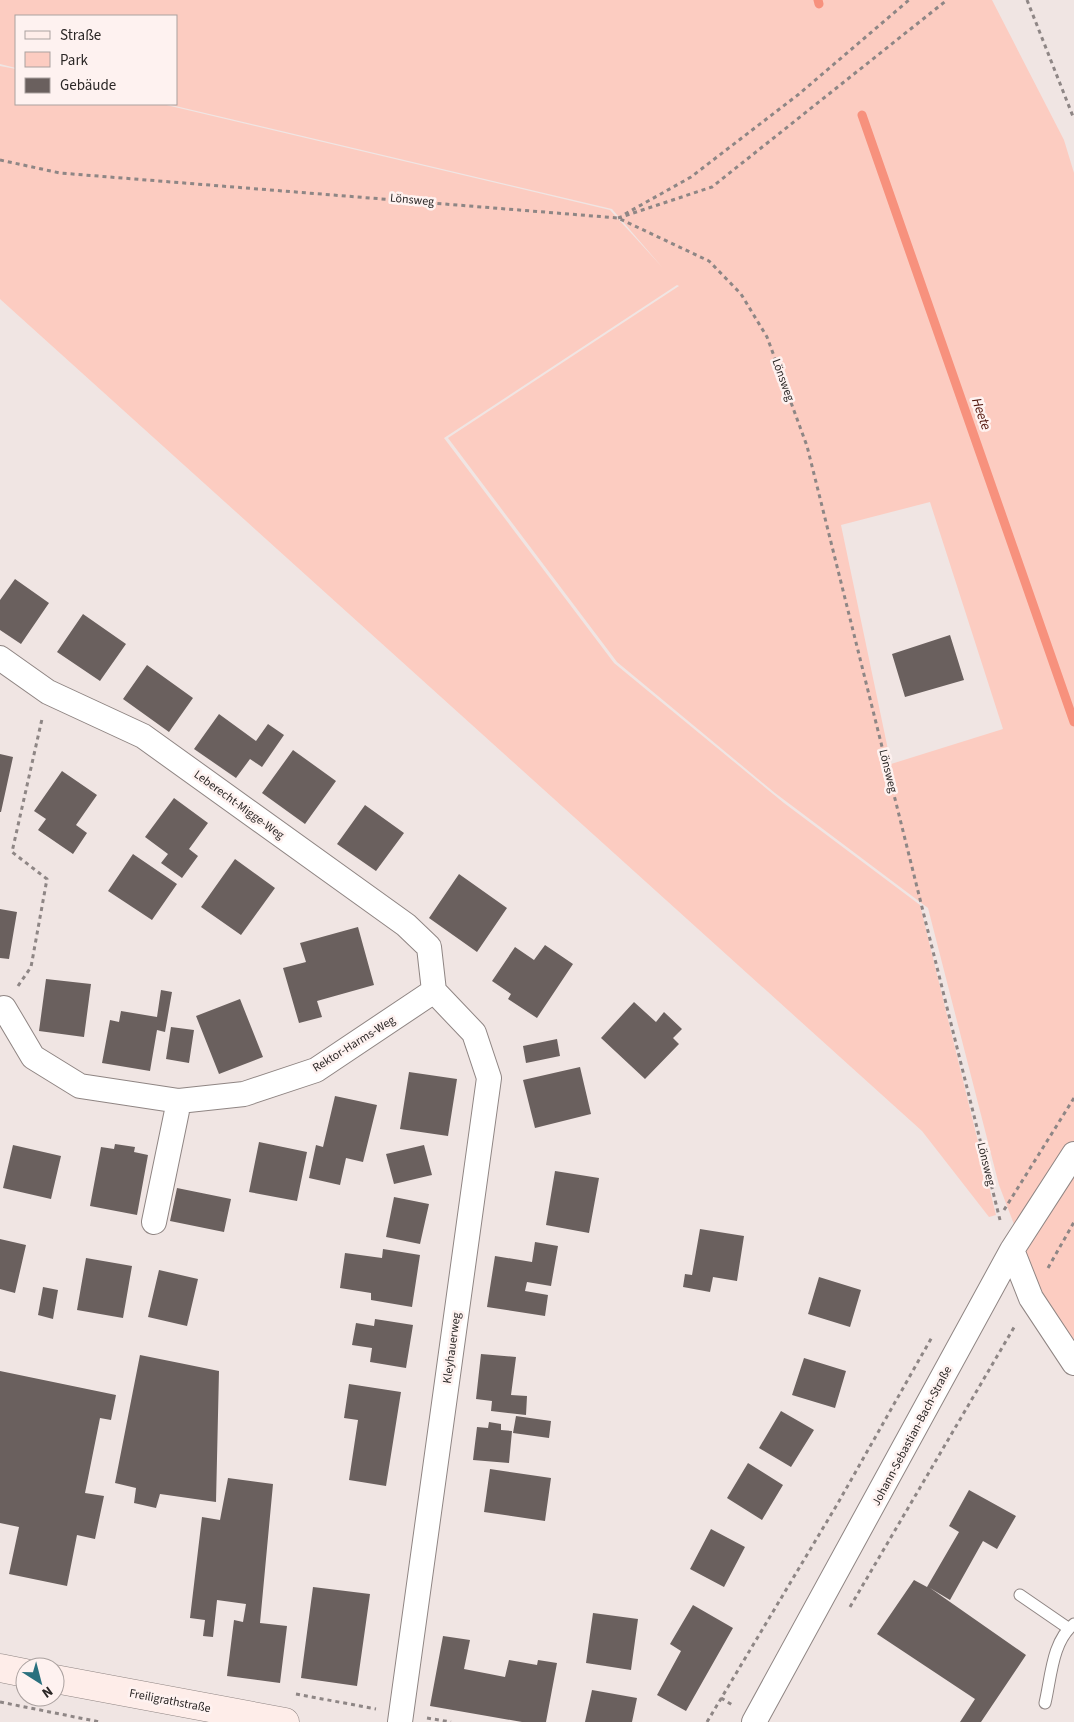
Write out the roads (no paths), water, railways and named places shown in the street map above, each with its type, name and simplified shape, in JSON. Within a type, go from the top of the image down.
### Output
[{"type":"main road","points":[[0,1668],[15,1671]]},
{"type":"main road","name":"Freiligrathstraße","points":[[65,1681],[222,1717],[284,1722]]},
{"type":"street","name":"Leberecht-Migge-Weg","points":[[0,658],[48,692],[144,736],[406,925],[429,947],[434,991]]},
{"type":"street","name":"Rektor-Harms-Weg","points":[[4,1008],[33,1057],[80,1086],[179,1101],[244,1094],[316,1070],[364,1040],[434,991]]},
{"type":"street","name":"Kleyhauerweg","points":[[400,1722],[489,1078],[474,1033],[434,991]]},
{"type":"street","points":[[154,1222],[179,1101]]},
{"type":"street","name":"Johann-Sebastian-Bach-Straße","points":[[754,1722],[1012,1250],[1074,1154]]},
{"type":"street","points":[[1012,1250],[1031,1298],[1074,1363]]},
{"type":"lane","points":[[1020,1595],[1071,1626],[1053,1659],[1045,1703]]},
{"type":"waterway","name":"Heete","points":[[818,0],[819,4]]},
{"type":"waterway","name":"Heete","points":[[862,115],[1074,722]]}]
